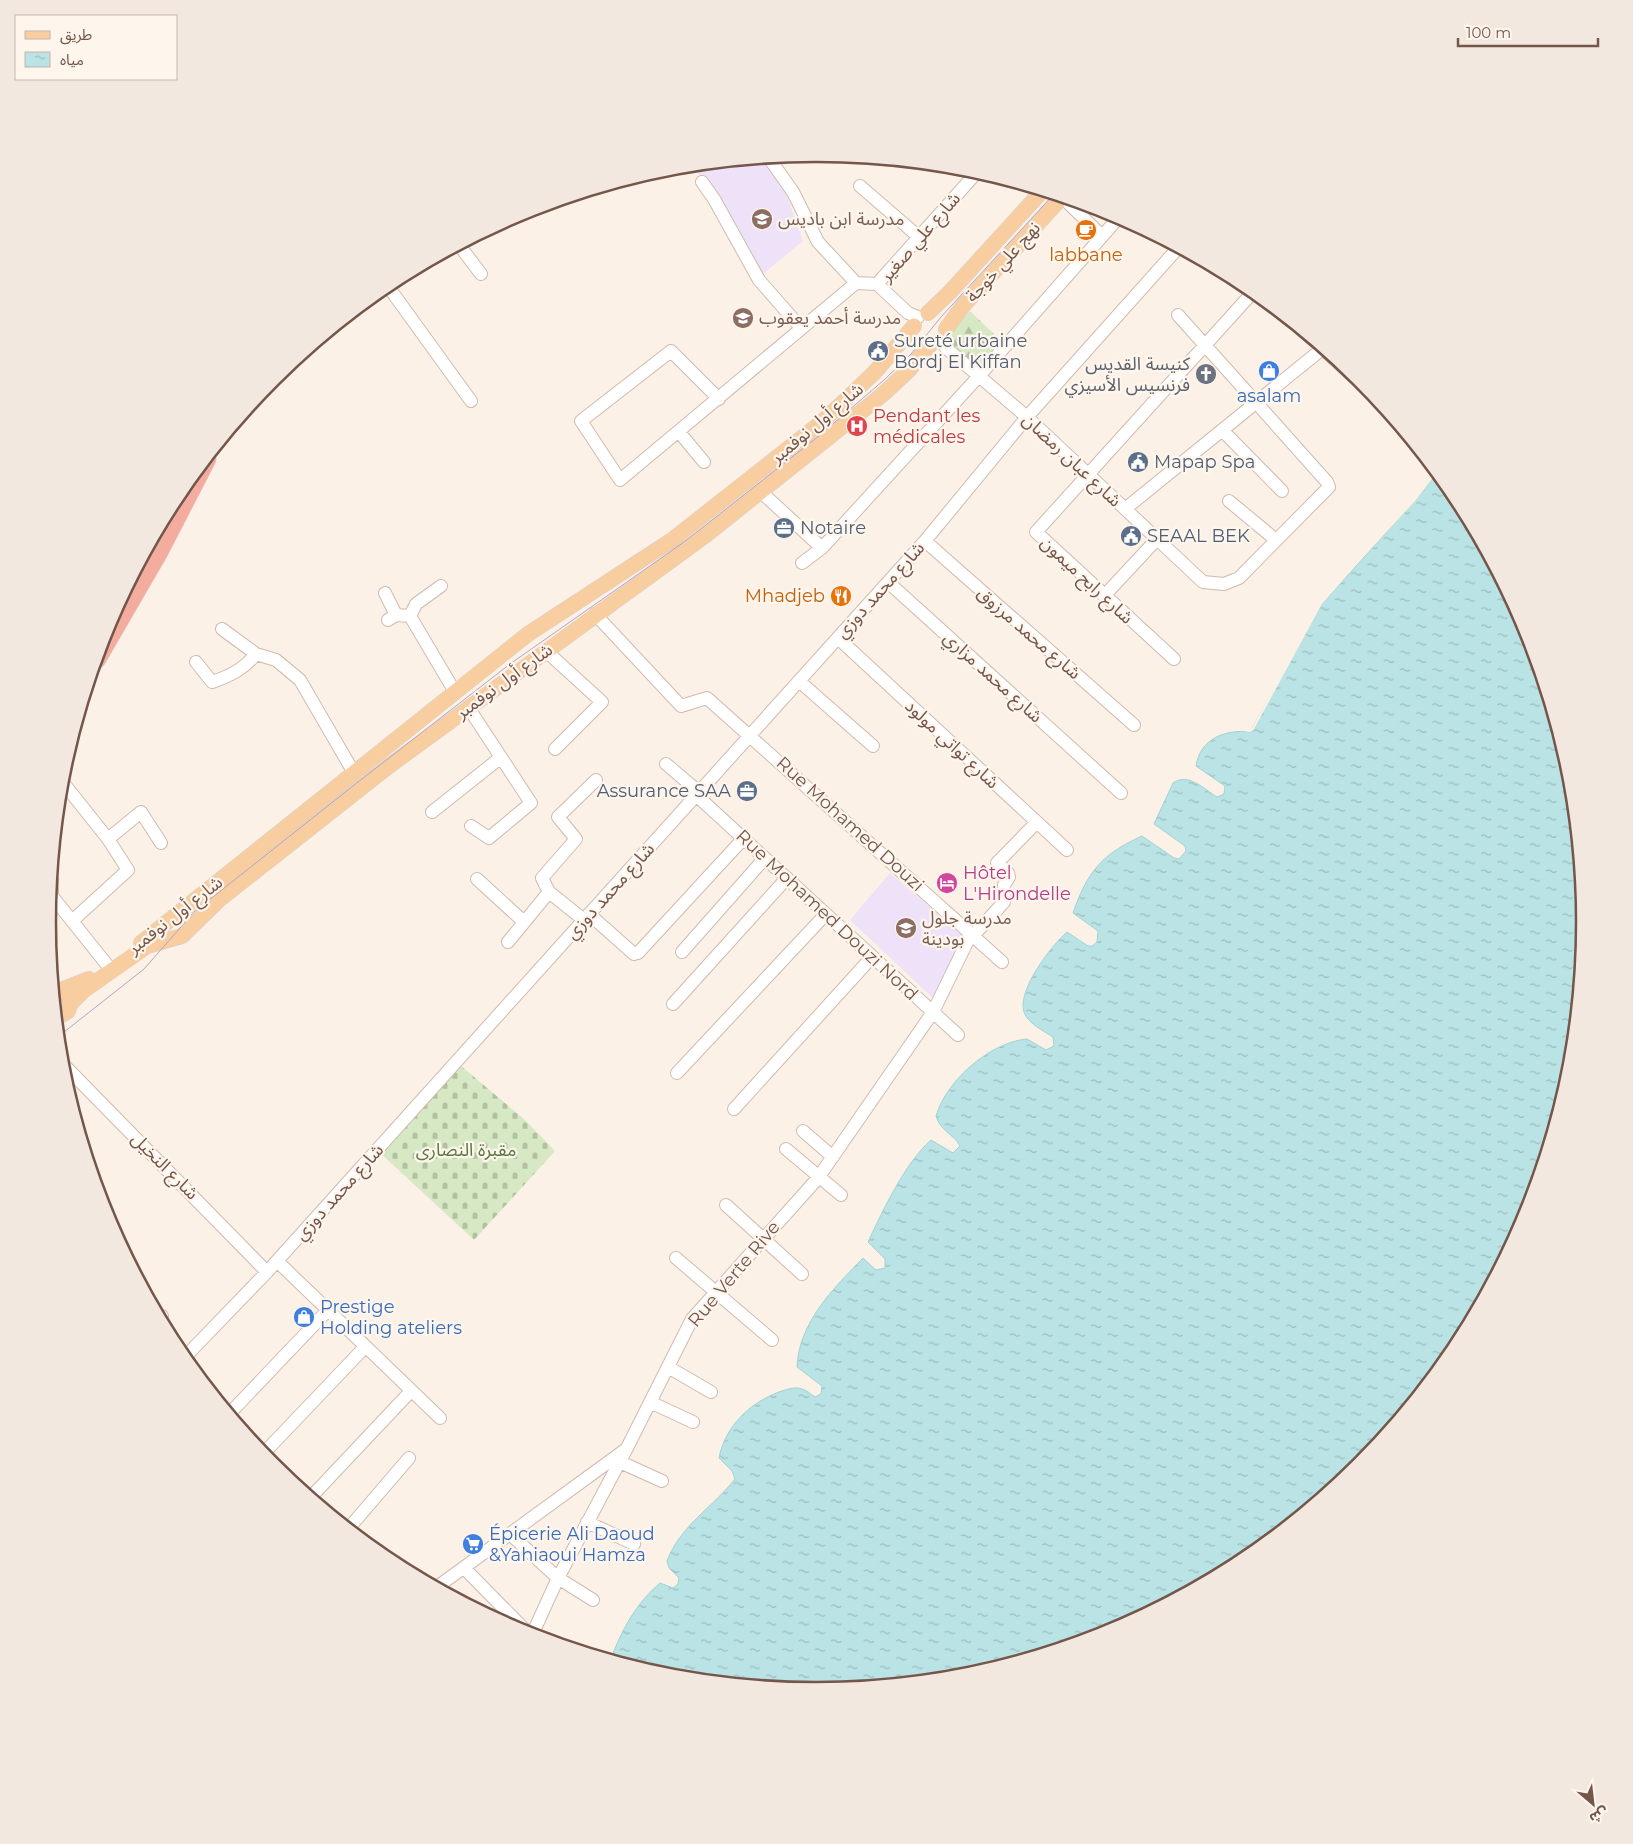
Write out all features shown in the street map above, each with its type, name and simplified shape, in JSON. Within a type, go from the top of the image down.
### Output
[{"type":"highway","points":[[117,624],[159,552],[188,494]]},
{"type":"main road","name":"نهج علي خوجة","points":[[920,319],[950,292],[1038,195]]},
{"type":"main road","name":"نهج علي خوجة","points":[[939,337],[962,307],[1058,201]]},
{"type":"main road","points":[[936,314],[942,319],[939,337],[918,340],[920,319],[936,314]]},
{"type":"main road","name":"شارع أول نوفمبر","points":[[60,989],[79,985],[165,925],[528,634],[672,540],[822,422],[874,373],[920,319]]},
{"type":"main road","name":"شارع أول نوفمبر","points":[[62,1015],[68,1011],[71,1003],[83,991],[147,946],[182,936],[220,899],[389,766],[706,534],[882,395],[908,372],[939,337]]},
{"type":"main road","points":[[60,991],[66,993],[71,1003]]},
{"type":"street","points":[[772,163],[793,192],[818,242],[856,283]]},
{"type":"street","name":"شارع علي صغير","points":[[920,319],[908,313],[877,284],[972,178]]},
{"type":"street","points":[[702,182],[714,199],[759,280],[801,328]]},
{"type":"street","points":[[860,186],[919,237]]},
{"type":"street","points":[[1071,206],[1102,236]]},
{"type":"street","points":[[802,562],[822,548],[979,376],[1114,223]]},
{"type":"street","points":[[462,250],[481,274]]},
{"type":"street","name":"شارع محمد دوزي","points":[[190,1352],[277,1261],[925,541],[1027,417],[1175,252]]},
{"type":"street","points":[[719,399],[671,351],[581,420],[620,480],[719,399],[856,283],[877,284]]},
{"type":"street","points":[[392,292],[471,401]]},
{"type":"street","points":[[1088,474],[1249,297]]},
{"type":"street","points":[[1178,315],[1327,482],[1329,488],[1276,540],[1229,501]]},
{"type":"street","name":"شارع عبان رمضان","points":[[939,337],[946,348],[1027,417],[1204,582],[1224,584],[1239,578],[1276,540]]},
{"type":"street","points":[[1125,509],[1320,352]]},
{"type":"street","points":[[1222,430],[1282,491]]},
{"type":"street","points":[[679,432],[704,462]]},
{"type":"street","name":"شارع رابح ميمون","points":[[1088,474],[1036,532],[1174,660]]},
{"type":"street","points":[[760,491],[822,548]]},
{"type":"street","points":[[1104,596],[1158,538]]},
{"type":"street","name":"شارع محمد مرزوق","points":[[925,541],[1134,725]]},
{"type":"street","name":"شارع محمد مزاري","points":[[888,582],[1121,793]]},
{"type":"street","points":[[410,616],[416,604],[441,586]]},
{"type":"street","points":[[384,593],[392,618],[410,616]]},
{"type":"street","name":"Rue Mohamed Douzi","points":[[595,614],[681,706],[707,698],[751,734],[1002,962]]},
{"type":"street","points":[[410,616],[455,692]]},
{"type":"street","points":[[222,629],[256,654],[276,660],[300,680],[354,773]]},
{"type":"street","name":"شارع تواتي مولود","points":[[838,638],[1067,850]]},
{"type":"street","points":[[546,651],[602,702],[555,749]]},
{"type":"street","points":[[196,662],[212,682],[229,676],[248,665],[256,654]]},
{"type":"street","points":[[799,680],[873,746]]},
{"type":"street","points":[[468,707],[531,803],[489,838],[471,826]]},
{"type":"street","points":[[432,812],[500,758]]},
{"type":"street","name":"Rue Mohamed Douzi Nord","points":[[666,764],[765,858],[958,1035]]},
{"type":"street","points":[[596,780],[558,818],[576,839],[542,878],[549,892],[586,917],[634,954],[638,953],[744,838]]},
{"type":"street","points":[[69,789],[108,839],[128,870],[72,920]]},
{"type":"street","points":[[108,839],[141,812],[161,842]]},
{"type":"street","name":"Rue Verte Rive","points":[[535,1627],[558,1578],[620,1462],[692,1319],[818,1178],[833,1157],[933,1012],[972,935],[1004,902],[1004,885],[1009,877],[1008,873],[997,863],[1037,822]]},
{"type":"street","points":[[682,952],[765,858]]},
{"type":"street","points":[[673,1004],[787,878]]},
{"type":"street","points":[[477,880],[524,922]]},
{"type":"street","points":[[508,942],[549,892]]},
{"type":"street","points":[[57,902],[108,966]]},
{"type":"street","points":[[677,1073],[826,914]]},
{"type":"street","points":[[734,1109],[872,957]]},
{"type":"street","name":"شارع النخيل","points":[[72,1073],[267,1272]]},
{"type":"street","points":[[803,1131],[833,1157]]},
{"type":"street","points":[[786,1149],[818,1178],[841,1195]]},
{"type":"street","points":[[726,1205],[802,1274]]},
{"type":"street","points":[[676,1258],[772,1340]]},
{"type":"street","points":[[277,1261],[440,1418]]},
{"type":"street","points":[[233,1409],[328,1309]]},
{"type":"street","points":[[268,1448],[365,1347]]},
{"type":"street","points":[[668,1367],[711,1392]]},
{"type":"street","points":[[314,1493],[411,1391]]},
{"type":"street","points":[[650,1402],[693,1422]]},
{"type":"street","points":[[442,1583],[627,1448]]},
{"type":"street","points":[[353,1524],[409,1458]]},
{"type":"street","points":[[620,1462],[662,1480]]},
{"type":"street","points":[[588,1522],[634,1544]]},
{"type":"street","points":[[510,1534],[558,1578],[593,1600]]},
{"type":"street","points":[[464,1568],[515,1619]]},
{"type":"shaded area","name":"مدرسة ابن باديس","points":[[766,163],[785,191],[803,241],[763,274],[716,196],[697,171]]},
{"type":"shaded area","name":"مدرسة جلول بودينة","points":[[890,873],[964,937],[933,998],[850,920]]},
{"type":"green space","points":[[970,311],[994,334],[987,343],[995,350],[979,369],[951,344],[954,339],[949,333]]},
{"type":"green space","name":"مقبرة النصارى","points":[[461,1066],[525,1120],[555,1151],[474,1240],[379,1152]]},
{"type":"water","points":[[1433,478],[1475,542],[1519,631],[1536,678],[1551,725],[1562,774],[1575,872],[1577,922],[1575,972],[1570,1021],[1551,1119],[1519,1213],[1475,1302],[1449,1344],[1420,1385],[1354,1460],[1318,1494],[1279,1525],[1239,1554],[1153,1604],[1061,1642],[965,1668],[916,1676],[866,1681],[767,1681],[717,1676],[668,1668],[613,1654],[630,1618],[651,1591],[660,1583],[673,1588],[678,1584],[679,1578],[669,1568],[667,1561],[673,1549],[688,1527],[735,1479],[732,1471],[719,1458],[722,1447],[733,1426],[748,1410],[779,1392],[799,1388],[815,1397],[821,1394],[822,1386],[797,1367],[804,1335],[819,1307],[863,1258],[876,1270],[885,1268],[885,1259],[868,1242],[895,1188],[921,1150],[931,1140],[953,1153],[960,1146],[944,1129],[936,1116],[949,1090],[971,1066],[999,1047],[1027,1039],[1046,1050],[1054,1046],[1053,1037],[1036,1026],[1026,1016],[1023,1003],[1030,981],[1037,969],[1067,932],[1088,946],[1092,946],[1097,942],[1098,931],[1073,913],[1090,875],[1106,857],[1142,836],[1174,858],[1179,859],[1186,851],[1185,846],[1154,824],[1173,783],[1184,779],[1190,780],[1217,797],[1224,794],[1225,786],[1196,766],[1198,757],[1203,749],[1208,743],[1223,734],[1241,731],[1250,732],[1322,604]]},
{"type":"pier","points":[[1432,476],[1433,478],[1415,501],[1322,604],[1254,729],[1250,732],[1243,731],[1241,728],[1252,728],[1320,603],[1413,500]]},
{"type":"tram line","points":[[65,1031],[144,969],[194,912],[358,782],[510,664],[684,542],[820,435],[911,354],[941,317],[1050,199]]},
{"type":"place","name":"مدرسة ابن باديس","points":[[762,219]]},
{"type":"place","name":"labbane","points":[[1086,230]]},
{"type":"place","name":"مدرسة أحمد يعقوب","points":[[743,318]]},
{"type":"place","name":"Sureté urbaine Bordj El Kiffan","points":[[878,351]]},
{"type":"place","name":"asalam","points":[[1269,371]]},
{"type":"place","name":"كنيسة القديس فرنسيس الأسيزي","points":[[1206,374]]},
{"type":"place","name":"Pendant les médicales","points":[[857,426]]},
{"type":"place","name":"Mapap Spa","points":[[1138,462]]},
{"type":"place","name":"Notaire","points":[[784,528]]},
{"type":"place","name":"SEAAL BEK","points":[[1131,536]]},
{"type":"place","name":"Mhadjeb","points":[[841,596]]},
{"type":"place","name":"Assurance SAA","points":[[747,791]]},
{"type":"place","name":"Hôtel L'Hirondelle","points":[[947,883]]},
{"type":"place","name":"مدرسة جلول بودينة","points":[[906,928]]},
{"type":"place","name":"Prestige Holding ateliers","points":[[304,1317]]},
{"type":"place","name":"Épicerie Ali Daoud &Yahiaoui Hamza","points":[[473,1544]]}]
